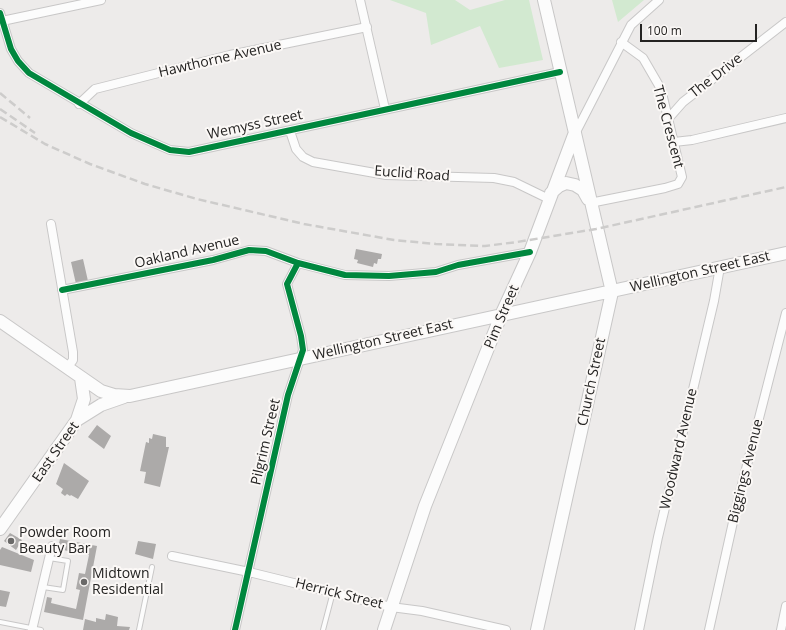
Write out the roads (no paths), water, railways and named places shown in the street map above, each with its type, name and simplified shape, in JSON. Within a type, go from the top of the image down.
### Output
[{"type":"main road","points":[[544,0],[574,135]]},
{"type":"main road","name":"Pim Street","points":[[384,630],[426,506],[502,313],[530,252],[574,135]]},
{"type":"main road","name":"Church Street","points":[[537,630],[612,292],[574,135]]},
{"type":"main road","points":[[550,196],[559,186],[566,183],[575,185],[583,190],[590,203]]},
{"type":"main road","name":"Wellington Street East","points":[[0,321],[101,391],[114,395],[130,396],[502,313],[612,292],[786,253]]},
{"type":"main road","points":[[77,420],[84,399],[81,378]]},
{"type":"main road","name":"East Street","points":[[0,529],[22,501],[77,420],[101,405],[130,396]]},
{"type":"main road","points":[[0,513],[22,501]]},
{"type":"street","points":[[1,17],[101,0]]},
{"type":"street","points":[[360,0],[386,109]]},
{"type":"street","points":[[574,135],[631,24],[658,0]]},
{"type":"street","name":"Wemyss Street","points":[[1,17],[11,49],[18,61],[29,73],[79,104],[131,133],[170,150],[189,152],[560,72]]},
{"type":"street","name":"The Drive","points":[[668,119],[683,102],[786,22]]},
{"type":"street","name":"Hawthorne Avenue","points":[[79,104],[95,89],[230,55],[367,27]]},
{"type":"street","name":"The Crescent","points":[[590,203],[665,188],[678,184],[682,177],[661,89],[643,58],[621,42]]},
{"type":"street","points":[[674,142],[692,140],[786,118]]},
{"type":"street","name":"Euclid Road","points":[[290,131],[296,149],[303,158],[313,162],[386,175],[494,178],[514,182],[550,196]]},
{"type":"street","points":[[51,224],[73,352],[73,360],[67,368]]},
{"type":"street","name":"Oakland Avenue","points":[[62,290],[213,260],[249,250],[266,251],[298,263],[345,275],[390,276],[436,272],[458,266],[530,252]]},
{"type":"street","name":"Pilgrim Street","points":[[235,630],[288,396],[303,350],[302,336],[288,284],[298,263]]},
{"type":"street","name":"Woodward Avenue","points":[[638,630],[658,537],[714,301],[720,267]]},
{"type":"street","name":"Biggings Avenue","points":[[709,630],[737,504],[786,313]]},
{"type":"street","points":[[35,629],[42,586],[52,546]]},
{"type":"street","name":"Herrick Street","points":[[172,556],[249,572],[391,607],[422,611],[476,627],[506,630]]},
{"type":"street","points":[[781,630],[786,606]]},
{"type":"lane","points":[[42,586],[63,590],[68,561],[49,558]]},
{"type":"lane","points":[[139,630],[152,567]]},
{"type":"lane","points":[[323,630],[332,592]]},
{"type":"lane","points":[[0,622],[35,629]]},
{"type":"railway","points":[[0,93],[30,118]]},
{"type":"railway","points":[[0,109],[35,133]]},
{"type":"railway","points":[[0,117],[45,144],[90,164],[145,184],[197,199],[304,224],[394,240],[436,244],[485,246],[517,242],[596,229],[786,187]]},
{"type":"place","name":"Powder Room Beauty Bar","points":[[11,541]]},
{"type":"place","name":"Midtown Residential","points":[[84,582]]}]
